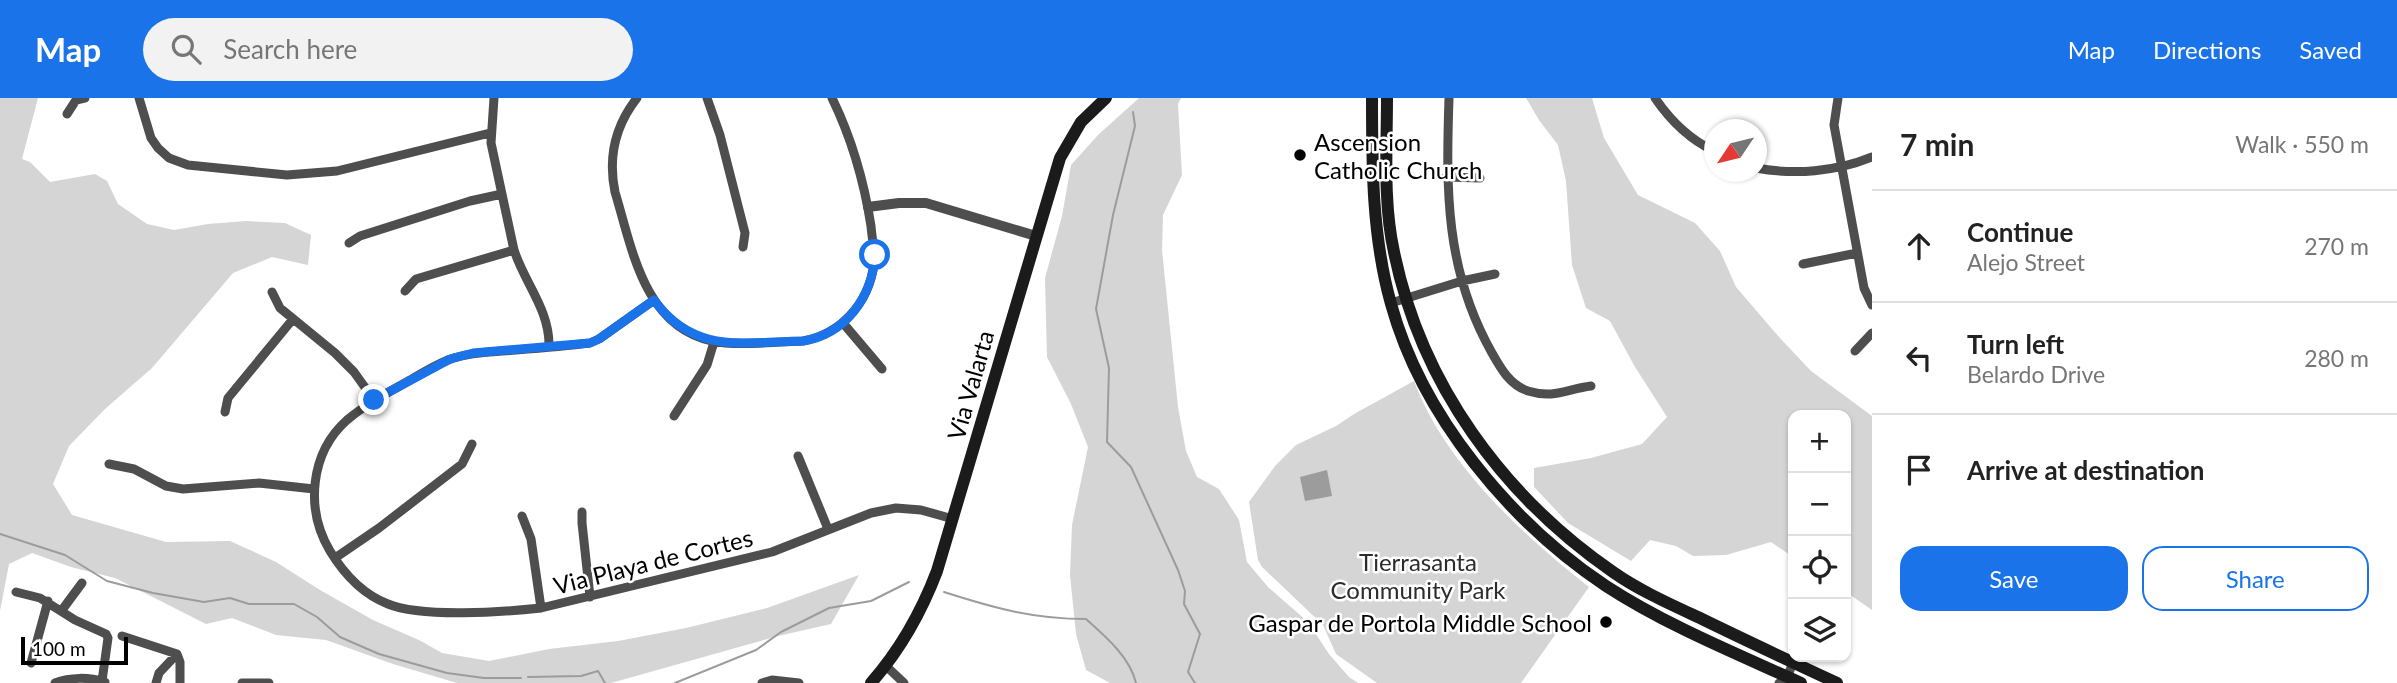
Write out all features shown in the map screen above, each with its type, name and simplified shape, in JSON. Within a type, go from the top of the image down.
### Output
[{"type":"main road","name":"Via Valarta","points":[[871,683],[907,636],[925,601],[953,519],[1060,158],[1081,122],[1106,98]]},
{"type":"main road","points":[[1372,98],[1373,202],[1391,303],[1415,368],[1462,448],[1502,495],[1567,557],[1606,586],[1664,620],[1785,681],[1801,683]]},
{"type":"main road","points":[[1387,98],[1387,193],[1393,249],[1405,299],[1429,361],[1475,439],[1532,504],[1581,548],[1614,573],[1664,601],[1837,683]]},
{"type":"main road","points":[[1450,429],[1464,431],[1475,439]]},
{"type":"street","points":[[67,114],[76,100],[85,98]]},
{"type":"street","points":[[139,98],[151,138],[169,158],[188,165],[286,175],[337,171],[490,133]]},
{"type":"street","points":[[494,98],[490,133],[514,250],[544,312],[549,347]]},
{"type":"street","points":[[637,98],[623,118],[617,134],[612,156],[614,192],[644,285],[654,300],[670,319],[683,329],[715,342],[803,341],[822,336],[843,323],[861,302],[872,275],[875,255],[862,177],[832,98]]},
{"type":"street","points":[[707,98],[720,135],[745,233],[743,247]]},
{"type":"street","points":[[1449,98],[1446,177],[1454,251],[1462,281],[1484,339],[1504,374],[1527,390],[1547,395],[1591,386]]},
{"type":"street","points":[[1655,98],[1667,114],[1704,145]]},
{"type":"street","points":[[1838,98],[1834,125],[1864,288],[1872,305]]},
{"type":"street","points":[[1767,169],[1802,172],[1841,166],[1872,157]]},
{"type":"street","points":[[1446,177],[1480,178]]},
{"type":"street","points":[[349,243],[360,236],[470,201],[502,194]]},
{"type":"street","points":[[868,206],[926,203],[1036,236]]},
{"type":"street","points":[[405,291],[416,279],[514,250]]},
{"type":"street","points":[[1803,264],[1857,253]]},
{"type":"street","points":[[1391,303],[1462,281],[1495,275]]},
{"type":"street","points":[[272,292],[280,308],[335,353],[354,372],[374,400]]},
{"type":"street","points":[[472,444],[462,464],[335,558],[326,544],[317,519],[313,489],[330,439],[346,421],[374,400],[450,359],[473,353],[590,343],[654,300]]},
{"type":"street","points":[[225,412],[228,398],[293,319]]},
{"type":"street","points":[[843,323],[882,369]]},
{"type":"street","points":[[1855,351],[1872,333]]},
{"type":"street","points":[[674,416],[707,365],[715,342]]},
{"type":"street","points":[[798,456],[828,529]]},
{"type":"street","points":[[109,464],[134,470],[166,486],[183,489],[259,483],[313,489]]},
{"type":"street","name":"Via Playa de Cortes","points":[[335,558],[359,587],[373,597],[405,609],[510,611],[541,608],[590,597],[772,552],[870,513],[897,508],[921,510],[953,519]]},
{"type":"street","points":[[582,512],[590,597]]},
{"type":"street","points":[[522,516],[531,539],[541,608]]},
{"type":"street","points":[[62,610],[82,583]]},
{"type":"street","points":[[16,592],[48,601],[75,620],[103,632],[108,638],[104,682],[55,683]]},
{"type":"street","points":[[31,663],[48,601]]},
{"type":"street","points":[[122,636],[177,654]]},
{"type":"street","points":[[156,683],[159,673],[177,654]]},
{"type":"street","points":[[177,654],[180,662],[180,683]]},
{"type":"street","points":[[1785,681],[1793,663]]},
{"type":"street","points":[[886,666],[904,683]]},
{"type":"street","points":[[762,683],[772,680],[799,683]]},
{"type":"street","points":[[242,683],[269,683]]},
{"type":"green space","points":[[0,98],[38,98],[22,159],[30,162],[50,182],[95,174],[107,181],[118,204],[147,224],[174,230],[246,221],[285,223],[311,235],[308,265],[272,257],[233,273],[152,368],[105,409],[69,446],[53,484],[72,515],[166,542],[230,541],[276,562],[373,620],[442,653],[489,661],[686,628],[767,608],[859,575],[831,624],[778,636],[611,683],[457,683],[326,640],[276,635],[232,618],[206,624],[115,578],[71,567],[32,553],[9,564],[0,611]]},
{"type":"green space","points":[[1139,98],[1181,98],[1178,104],[1182,175],[1163,215],[1162,250],[1178,407],[1186,451],[1197,477],[1219,489],[1239,520],[1247,562],[1268,587],[1308,622],[1329,654],[1349,677],[1358,683],[1110,683],[1086,670],[1076,634],[1070,575],[1072,525],[1088,447],[1071,404],[1047,357],[1045,278],[1062,216],[1071,165],[1098,135]]},
{"type":"green space","points":[[1526,98],[1592,98],[1604,138],[1638,195],[1695,223],[1720,251],[1736,287],[1779,337],[1811,371],[1872,416],[1872,610],[1851,595],[1851,410],[1788,410],[1788,554],[1771,542],[1726,555],[1693,556],[1676,546],[1650,540],[1631,561],[1568,523],[1534,487],[1534,468],[1591,458],[1642,444],[1667,417],[1610,321],[1586,308],[1572,265],[1566,181],[1558,145]]},
{"type":"green space","name":"Tierrasanta Community Park","points":[[1414,381],[1427,411],[1465,468],[1512,520],[1589,587],[1521,683],[1377,683],[1336,654],[1323,625],[1262,567],[1258,560],[1249,502],[1275,466],[1296,445],[1336,426]]},
{"type":"shaded area","points":[[1327,470],[1332,496],[1305,501],[1300,477]]},
{"type":"waterway","points":[[1133,112],[1135,126],[1113,215],[1096,309],[1109,368],[1107,442],[1131,467],[1178,570],[1185,591],[1184,604],[1200,634],[1188,672],[1195,683]]},
{"type":"waterway","points":[[0,534],[65,555],[107,581],[204,602],[230,598],[249,604],[294,604],[317,617],[340,637],[379,654],[447,673],[484,678],[521,678]]},
{"type":"waterway","points":[[675,683],[756,650],[781,632],[829,608],[871,601],[909,582]]},
{"type":"waterway","points":[[944,592],[1014,612],[1086,619],[1123,656],[1136,683]]},
{"type":"waterway","points":[[528,677],[581,676],[598,671],[605,683]]},
{"type":"place","name":"Ascension Catholic Church","points":[[1300,155]]},
{"type":"place","name":"Gaspar de Portola Middle School","points":[[1606,622]]},
{"type":"route","points":[[374,400],[450,359],[473,353],[590,343],[654,300],[670,319],[683,329],[706,340],[803,341],[816,338],[830,333],[856,310],[866,294],[875,255]]}]
